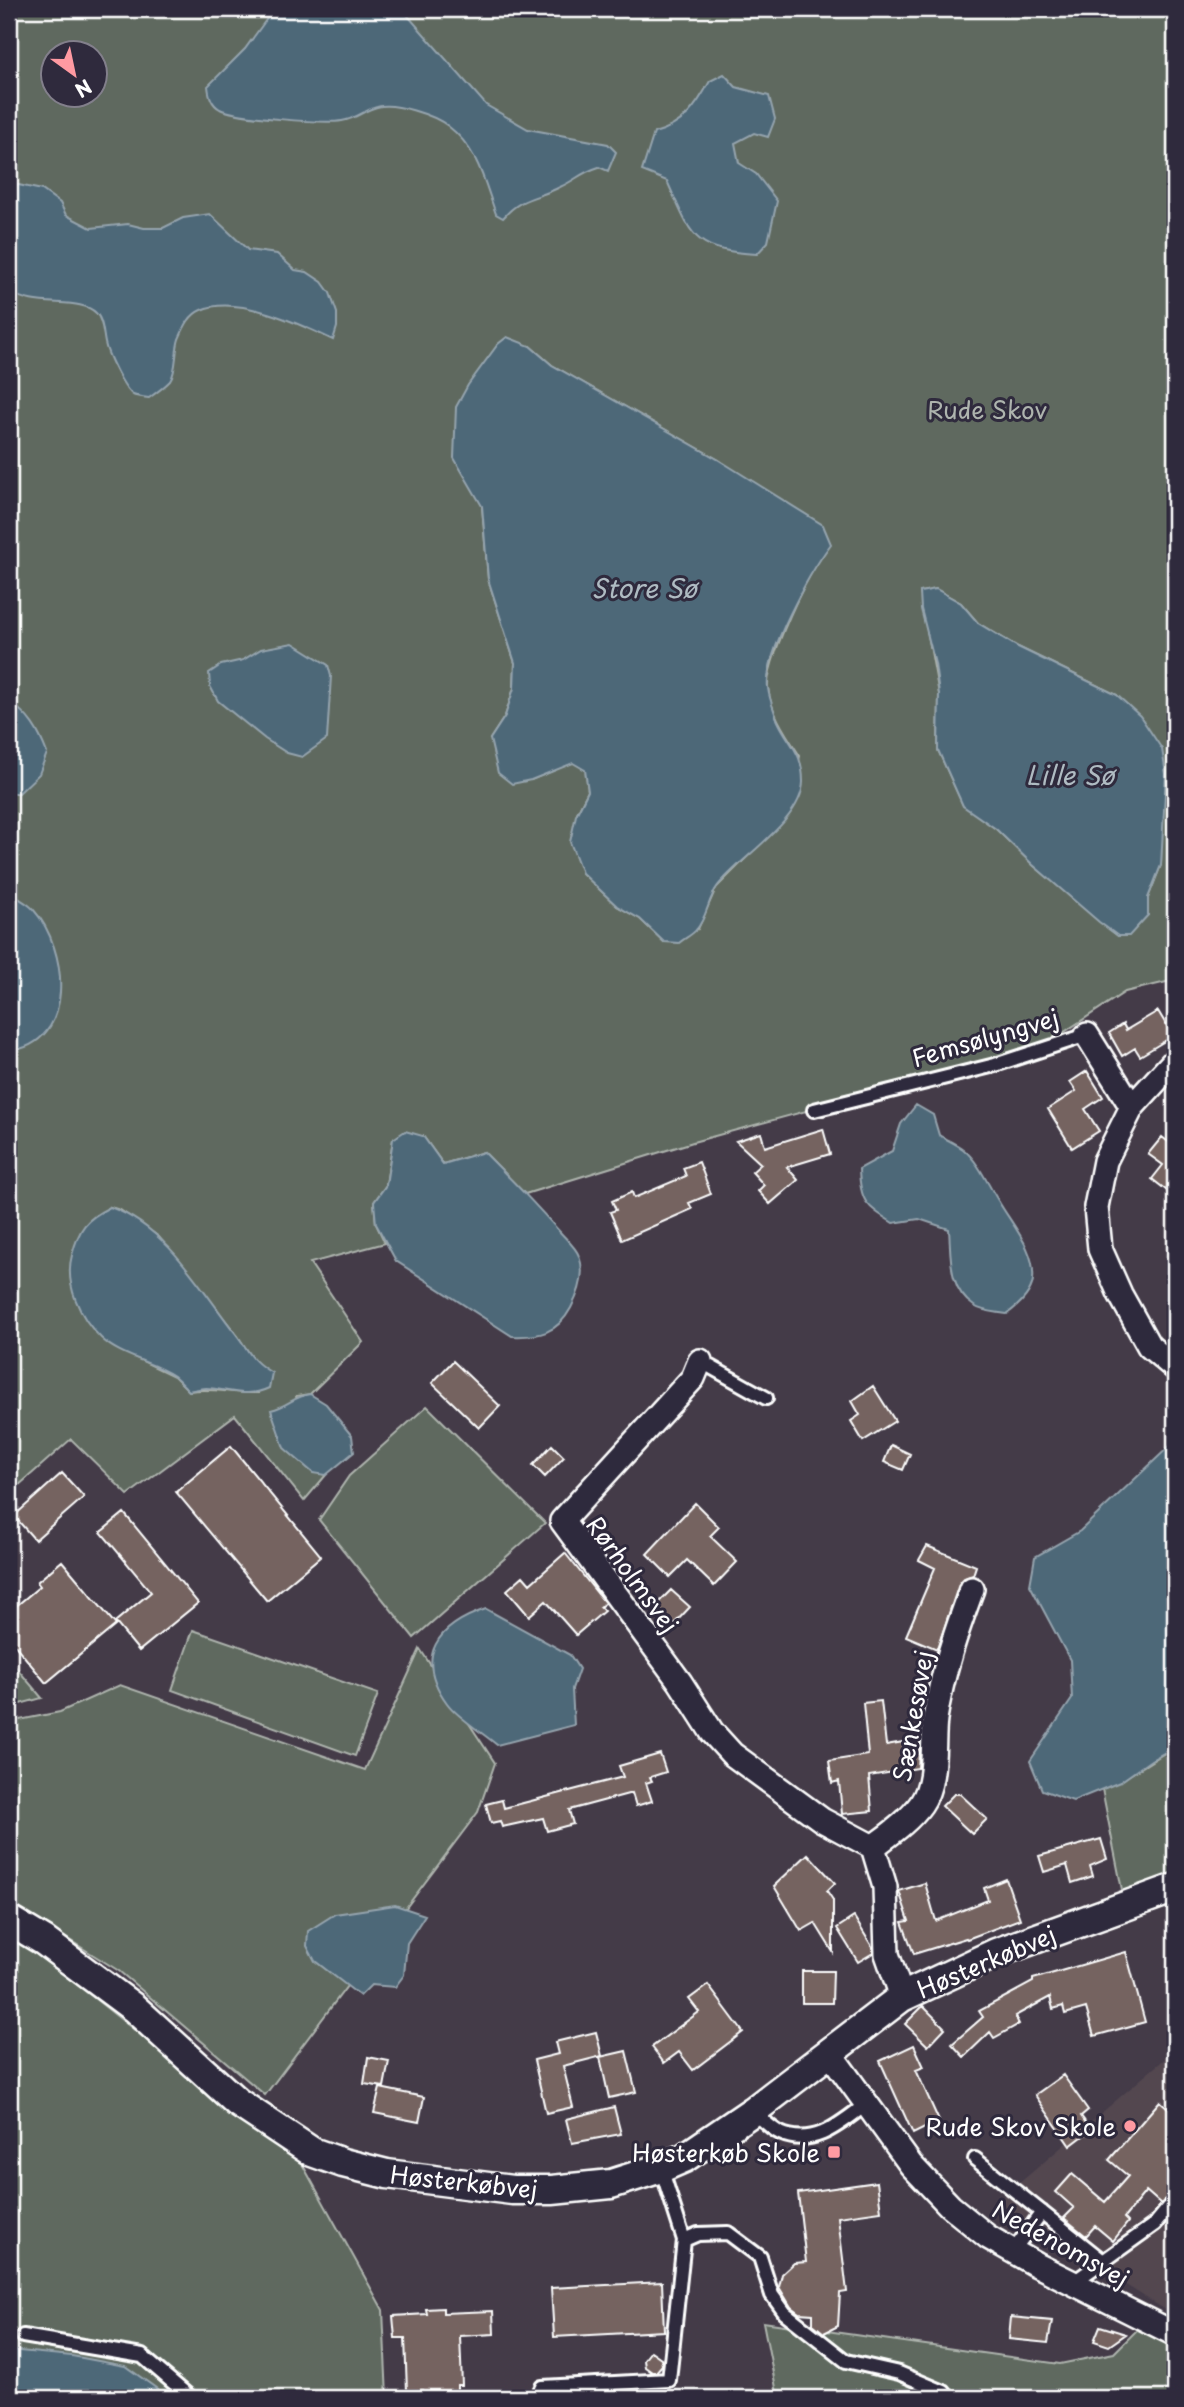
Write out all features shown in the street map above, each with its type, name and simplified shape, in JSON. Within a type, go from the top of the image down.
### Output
[{"type":"street","name":"Femsølyngvej","points":[[1087,1035],[1132,1107]]},
{"type":"street","points":[[1175,1060],[1132,1107],[1105,1161],[1096,1208],[1100,1249],[1120,1294],[1149,1346],[1175,1368]]},
{"type":"street","name":"Rørholmsvej","points":[[699,1361],[693,1378],[562,1521],[680,1682],[712,1732],[732,1754],[821,1820],[873,1847]]},
{"type":"street","name":"Sænkesøvej","points":[[873,1847],[905,1822],[923,1802],[930,1779],[935,1719],[950,1647],[972,1589]]},
{"type":"street","points":[[873,1847],[885,1887],[887,1954],[902,1997]]},
{"type":"street","name":"Høsterkøbvej","points":[[9,1920],[44,1941],[134,2008],[237,2102],[312,2152],[387,2174],[512,2190],[582,2189],[611,2184],[661,2168],[705,2145],[902,1997],[996,1953],[1175,1888]]},
{"type":"street","name":"Nedenomsvej","points":[[828,2052],[911,2165],[950,2206],[988,2237],[1175,2334]]},
{"type":"lane","name":"Femsølyngvej","points":[[814,1110],[995,1065],[1087,1035]]},
{"type":"lane","name":"Rørholmsvej","points":[[699,1361],[766,1398]]},
{"type":"lane","points":[[753,2111],[779,2132],[805,2139],[833,2129],[866,2105]]},
{"type":"lane","points":[[975,2159],[1103,2261]]},
{"type":"lane","points":[[537,2398],[542,2387],[669,2380],[684,2240],[661,2168]]},
{"type":"lane","points":[[1074,2283],[1155,2224],[1175,2200]]},
{"type":"lane","points":[[1013,2251],[1042,2212]]},
{"type":"lane","points":[[684,2240],[698,2234],[728,2233],[760,2257],[772,2295],[785,2313],[846,2361],[899,2373],[944,2392],[948,2398]]},
{"type":"lane","points":[[23,2336],[142,2356],[191,2398]]},
{"type":"shaded area","name":"Rude Skov Skole","points":[[1175,2050],[1175,2316],[996,2203]]},
{"type":"green space","name":"Rude Skov","points":[[9,9],[1175,9],[1175,980],[1125,992],[1043,1046],[693,1142],[525,1194],[484,1152],[443,1164],[423,1136],[393,1139],[386,1185],[374,1202],[376,1224],[385,1243],[310,1263],[363,1342],[310,1394],[296,1396],[313,1472],[326,1475],[304,1501],[235,1415],[128,1495],[71,1439],[9,1494]],"holes":[[[530,346],[552,365],[719,460],[830,544],[795,605],[778,645],[769,677],[769,696],[776,715],[800,756],[787,817],[716,888],[698,929],[664,942],[640,919],[617,906],[582,873],[576,815],[588,791],[586,770],[573,762],[531,780],[490,739],[505,716],[514,688],[515,663],[488,579],[482,506]],[[936,589],[961,603],[978,623],[1018,647],[1117,695],[1162,819],[1161,865],[1148,898],[1148,915],[1118,936],[1033,865],[996,829],[963,805],[938,750],[939,694],[920,592]],[[110,1207],[120,1210],[159,1237],[238,1336],[255,1363],[258,1393],[189,1391],[174,1376],[130,1355]]]},
{"type":"green space","points":[[427,1406],[545,1523],[414,1638],[319,1520],[349,1476]]},
{"type":"green space","points":[[193,1630],[378,1694],[355,1756],[172,1690]]},
{"type":"green space","points":[[420,1649],[495,1763],[478,1812],[265,2095],[119,1971],[9,1902],[9,1722],[60,1712],[120,1685],[365,1770]]},
{"type":"green space","points":[[9,1659],[42,1698],[9,1707]]},
{"type":"green space","points":[[1175,1747],[1175,1878],[1123,1895],[1102,1789]]},
{"type":"green space","points":[[9,1935],[41,1956],[301,2162],[383,2310],[387,2398],[9,2398]]},
{"type":"green space","points":[[763,2322],[1060,2364],[1114,2353],[1140,2327],[1175,2347],[1175,2398],[778,2398]]},
{"type":"water","points":[[279,9],[402,9],[486,105],[528,129],[608,144],[616,152],[608,171],[599,167],[587,172],[560,187],[523,202],[503,218],[496,214],[479,166],[466,145],[448,126],[424,114],[384,106],[372,108],[347,120],[317,122],[261,117],[220,109],[213,102],[208,86],[245,49],[271,13]]},
{"type":"water","points":[[724,74],[736,87],[769,96],[775,119],[768,137],[754,133],[735,143],[739,163],[756,174],[777,201],[768,242],[757,254],[719,249],[706,244],[689,227],[667,181],[642,171],[654,133],[681,120],[700,99],[710,81]]},
{"type":"water","points":[[9,183],[42,190],[60,203],[66,215],[91,228],[128,224],[144,228],[163,228],[183,218],[210,214],[248,250],[277,254],[295,270],[307,272],[322,282],[330,293],[337,313],[333,340],[268,313],[249,308],[215,306],[197,312],[187,322],[179,339],[170,381],[149,398],[133,395],[112,363],[96,313],[79,305],[31,300],[9,291]]},
{"type":"water","name":"Store Sø","points":[[507,337],[530,346],[552,365],[719,460],[823,525],[831,544],[790,614],[773,655],[769,673],[768,688],[777,719],[800,763],[803,782],[800,796],[781,824],[717,887],[700,925],[679,943],[664,942],[640,919],[617,906],[582,873],[570,842],[576,815],[588,791],[585,770],[573,763],[531,780],[512,784],[498,773],[490,739],[505,716],[514,688],[515,663],[488,579],[482,506],[454,458],[456,407],[468,385],[498,344]]},
{"type":"water","name":"Lille Sø","points":[[936,589],[961,603],[978,623],[1018,647],[1117,695],[1140,716],[1162,749],[1166,774],[1161,865],[1148,898],[1148,915],[1129,936],[1118,936],[1099,922],[996,829],[963,806],[938,750],[939,694],[935,664],[921,609],[920,592]]},
{"type":"water","points":[[293,643],[328,665],[331,676],[327,739],[302,757],[287,753],[265,739],[218,701],[210,686],[209,673],[221,665],[243,660],[261,649]]},
{"type":"water","points":[[9,702],[32,724],[47,753],[39,774],[19,793],[9,793]]},
{"type":"water","points":[[9,888],[33,909],[45,926],[54,947],[60,992],[56,1014],[46,1031],[31,1045],[9,1051]]},
{"type":"water","points":[[916,1105],[933,1115],[939,1135],[963,1149],[974,1160],[1027,1249],[1033,1269],[1032,1285],[1023,1300],[1007,1314],[978,1308],[959,1291],[952,1271],[949,1229],[919,1219],[893,1223],[876,1212],[863,1196],[859,1169],[892,1151],[901,1124]]},
{"type":"water","points":[[405,1131],[423,1136],[443,1164],[484,1152],[575,1249],[582,1270],[579,1290],[566,1317],[553,1329],[530,1336],[512,1336],[396,1261],[376,1224],[374,1202],[386,1185],[393,1139]]},
{"type":"water","points":[[110,1207],[149,1229],[181,1261],[251,1355],[272,1373],[269,1388],[253,1393],[206,1388],[189,1391],[174,1376],[117,1350],[93,1330],[80,1311],[72,1289],[70,1266],[75,1246],[85,1225]]},
{"type":"water","points":[[310,1394],[326,1404],[352,1436],[354,1452],[326,1475],[313,1473],[284,1448],[271,1410]]},
{"type":"water","points":[[1175,1441],[1175,1747],[1120,1782],[1073,1801],[1042,1790],[1030,1761],[1072,1699],[1070,1660],[1030,1585],[1035,1557],[1080,1531]]},
{"type":"water","points":[[486,1609],[570,1655],[579,1669],[572,1689],[574,1725],[497,1745],[447,1703],[432,1671],[436,1644],[455,1624]]},
{"type":"water","points":[[395,1905],[425,1915],[407,1943],[404,1975],[395,1987],[371,1985],[360,1996],[315,1961],[307,1946],[308,1931],[335,1914]]},
{"type":"water","points":[[9,2350],[72,2356],[125,2366],[170,2398],[9,2398]]},
{"type":"building","points":[[1158,1011],[1173,1036],[1140,1056],[1135,1048],[1122,1056],[1109,1033],[1123,1024],[1126,1030]]},
{"type":"building","points":[[1087,1071],[1103,1097],[1085,1109],[1099,1131],[1072,1148],[1048,1109],[1076,1091],[1070,1082]]},
{"type":"building","points":[[823,1129],[830,1154],[787,1167],[798,1180],[770,1204],[758,1191],[764,1185],[752,1172],[761,1164],[736,1141],[761,1133],[765,1147]]},
{"type":"building","points":[[1162,1137],[1175,1147],[1175,1197],[1152,1179],[1163,1165],[1148,1154]]},
{"type":"building","points":[[699,1162],[711,1194],[689,1203],[692,1209],[622,1240],[610,1212],[616,1210],[612,1201],[632,1192],[634,1198],[686,1176],[683,1168]]},
{"type":"building","points":[[453,1361],[500,1406],[479,1428],[432,1383]]},
{"type":"building","points":[[873,1386],[895,1421],[863,1441],[851,1421],[860,1415],[852,1401]]},
{"type":"building","points":[[552,1445],[564,1457],[545,1477],[533,1465]]},
{"type":"building","points":[[891,1445],[910,1454],[903,1470],[884,1462]]},
{"type":"building","points":[[231,1446],[321,1556],[267,1601],[176,1492]]},
{"type":"building","points":[[62,1473],[84,1497],[35,1540],[14,1516]]},
{"type":"building","points":[[695,1503],[719,1527],[710,1536],[737,1562],[714,1586],[687,1560],[670,1577],[647,1554]]},
{"type":"building","points":[[124,1513],[198,1603],[139,1651],[115,1622],[151,1592],[101,1532]]},
{"type":"building","points":[[927,1546],[976,1566],[973,1575],[964,1578],[959,1584],[937,1649],[906,1636],[935,1568],[919,1560]]},
{"type":"building","points":[[565,1553],[605,1603],[600,1607],[604,1611],[576,1635],[546,1601],[529,1616],[507,1590],[523,1576],[530,1584]]},
{"type":"building","points":[[62,1561],[116,1625],[46,1683],[9,1638],[9,1612],[40,1586],[37,1582]]},
{"type":"building","points":[[671,1590],[690,1607],[674,1624],[655,1606]]},
{"type":"building","points":[[881,1701],[886,1745],[920,1739],[918,1768],[869,1776],[872,1811],[842,1814],[839,1781],[832,1783],[829,1761],[868,1755],[863,1703]]},
{"type":"building","points":[[660,1754],[666,1772],[650,1777],[652,1781],[646,1783],[652,1801],[636,1806],[632,1793],[569,1810],[573,1824],[547,1831],[543,1818],[502,1827],[500,1821],[491,1823],[486,1804],[502,1800],[504,1808],[623,1777],[619,1766]]},
{"type":"building","points":[[954,1794],[960,1794],[987,1819],[972,1834],[942,1806]]},
{"type":"building","points":[[1101,1839],[1107,1859],[1090,1866],[1093,1876],[1072,1883],[1067,1865],[1044,1872],[1039,1856]]},
{"type":"building","points":[[808,1854],[835,1883],[827,1891],[833,1900],[833,1952],[815,1923],[801,1931],[774,1886]]},
{"type":"building","points":[[1006,1879],[1020,1919],[967,1939],[914,1954],[902,1922],[909,1921],[899,1891],[925,1883],[936,1921],[988,1900],[984,1888]]},
{"type":"building","points":[[854,1917],[873,1948],[873,1953],[858,1962],[837,1928]]},
{"type":"building","points":[[1126,1952],[1145,2022],[1094,2036],[1086,2008],[1065,2014],[1063,2006],[1053,2009],[1050,1997],[1015,2016],[1019,2024],[994,2038],[990,2032],[964,2057],[952,2044],[983,2017],[979,2011],[1033,1982],[1033,1979]]},
{"type":"building","points":[[802,1971],[833,1971],[832,2003],[802,2003]]},
{"type":"building","points":[[708,1985],[743,2032],[693,2070],[679,2052],[664,2063],[652,2047],[699,2012],[689,1999]]},
{"type":"building","points":[[923,2006],[945,2028],[928,2046],[905,2024]]},
{"type":"building","points":[[596,2032],[602,2056],[563,2066],[573,2107],[546,2113],[534,2060],[558,2054],[555,2042]]},
{"type":"building","points":[[914,2045],[924,2067],[916,2070],[939,2121],[913,2134],[880,2061]]},
{"type":"building","points":[[626,2051],[636,2092],[609,2098],[600,2057]]},
{"type":"building","points":[[368,2057],[389,2061],[384,2087],[364,2084]]},
{"type":"building","points":[[1063,2075],[1088,2110],[1081,2116],[1091,2130],[1070,2146],[1035,2095]]},
{"type":"building","points":[[380,2088],[424,2097],[419,2122],[374,2113]]},
{"type":"building","points":[[1160,2101],[1175,2114],[1175,2191],[1161,2204],[1146,2191],[1124,2218],[1128,2222],[1113,2241],[1095,2226],[1086,2236],[1064,2218],[1074,2208],[1056,2192],[1072,2174],[1105,2202],[1128,2176],[1109,2160]]},
{"type":"building","points":[[614,2107],[621,2134],[572,2143],[566,2119]]},
{"type":"building","points":[[877,2182],[881,2211],[838,2217],[847,2292],[840,2293],[838,2326],[824,2333],[813,2324],[813,2314],[799,2313],[791,2307],[779,2287],[782,2274],[794,2263],[806,2262],[798,2193]]},
{"type":"building","points":[[662,2282],[664,2331],[554,2337],[551,2288]]},
{"type":"building","points":[[443,2308],[443,2313],[493,2311],[494,2334],[460,2336],[462,2385],[457,2385],[457,2398],[422,2398],[422,2390],[407,2391],[405,2338],[395,2338],[393,2316],[427,2314],[426,2309]]},
{"type":"building","points":[[1011,2317],[1052,2321],[1048,2343],[1009,2339]]},
{"type":"building","points":[[1100,2326],[1126,2334],[1109,2346],[1094,2341]]},
{"type":"building","points":[[651,2351],[661,2358],[662,2365],[656,2372],[645,2367],[644,2360]]},
{"type":"place","name":"Rude Skov Skole","points":[[1130,2126]]},
{"type":"place","name":"Høsterkøb Skole","points":[[834,2152]]}]
